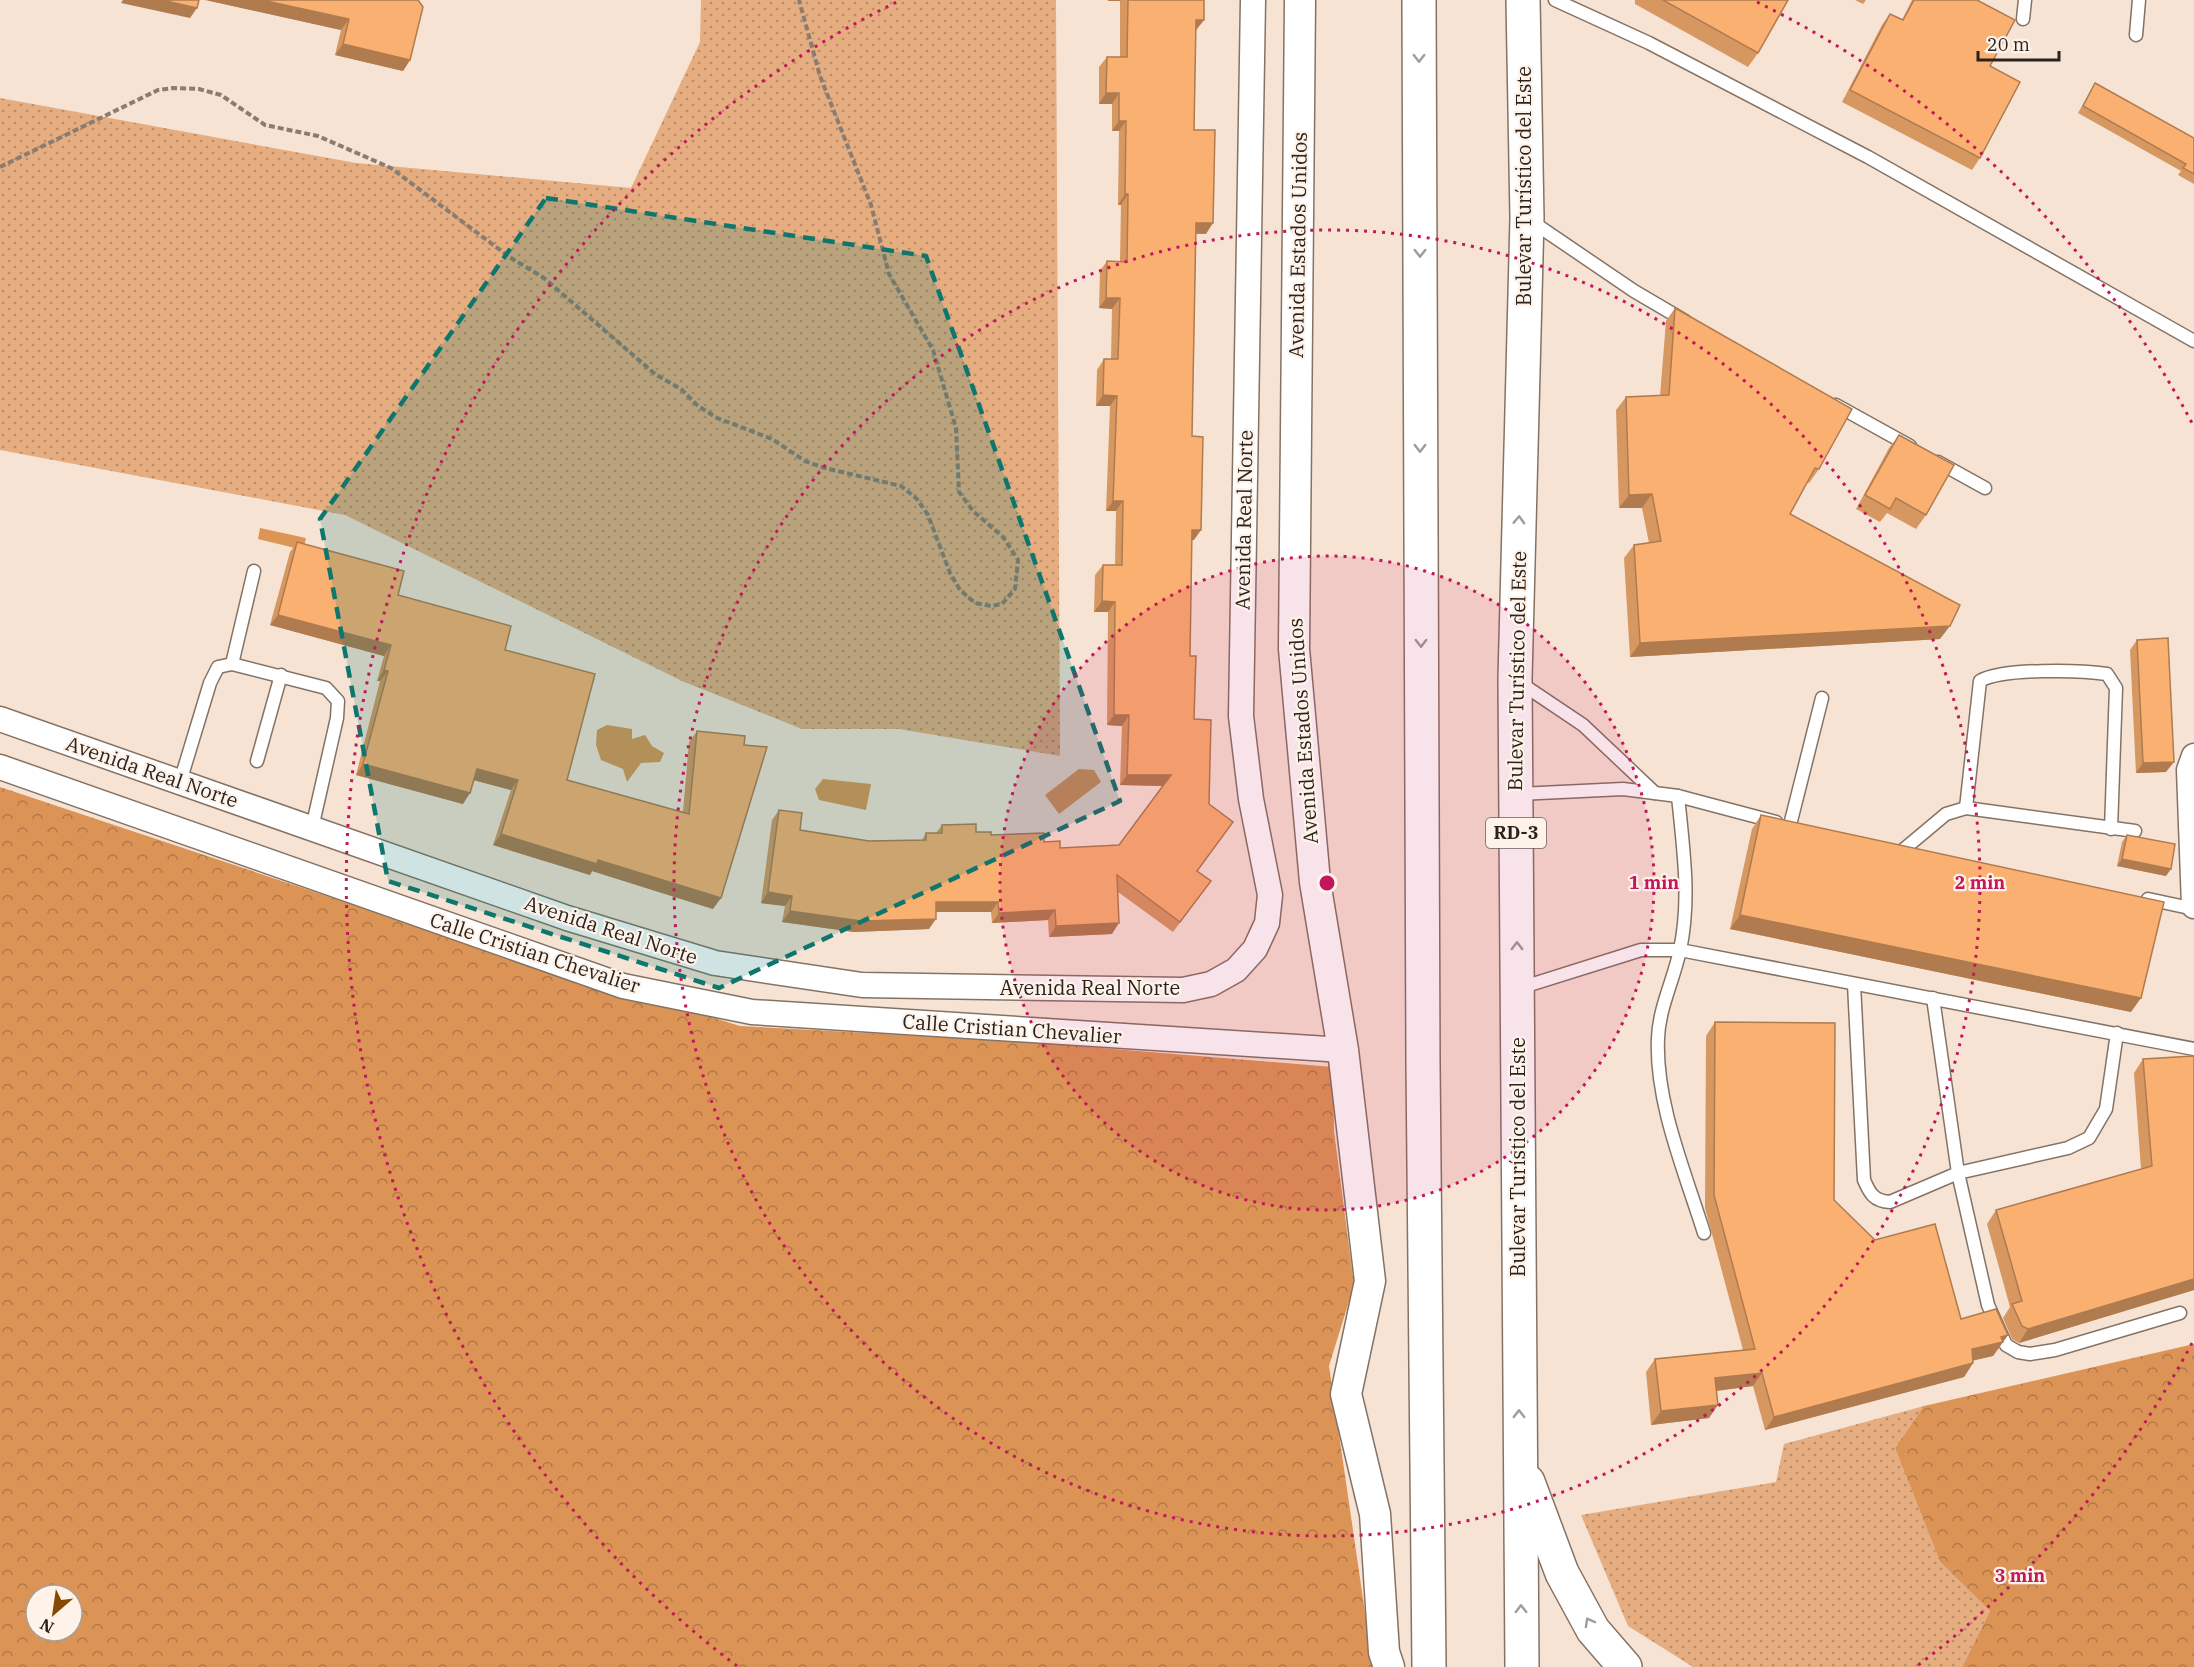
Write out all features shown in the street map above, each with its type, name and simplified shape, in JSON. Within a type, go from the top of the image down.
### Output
[{"type":"highway","points":[[1419,0],[1423,1064],[1429,1667]]},
{"type":"highway","name":"Bulevar Turístico del Este","points":[[1522,1667],[1515,680],[1527,218],[1523,0]]},
{"type":"highway","points":[[1519,1458],[1562,1573],[1593,1630],[1625,1667]]},
{"type":"street","name":"Avenida Real Norte","points":[[0,719],[567,918],[715,963],[862,985],[1061,989],[1183,990],[1211,984],[1236,970],[1255,949],[1267,923],[1270,895],[1251,799],[1241,716],[1253,0]]},
{"type":"street","name":"Avenida Estados Unidos","points":[[1300,0],[1294,649],[1315,882],[1343,1050],[1370,1281],[1346,1394],[1375,1514],[1384,1652],[1389,1667]]},
{"type":"street","points":[[2194,756],[2189,770],[2194,907]]},
{"type":"street","name":"Calle Cristian Chevalier","points":[[0,767],[623,986],[752,1012],[1343,1050]]},
{"type":"lane","points":[[1555,0],[1649,43],[1868,157],[2194,341]]},
{"type":"lane","points":[[2023,18],[2025,0]]},
{"type":"lane","points":[[2136,35],[2139,0]]},
{"type":"lane","points":[[1527,218],[1634,291],[1695,327]]},
{"type":"lane","points":[[1820,396],[1985,488]]},
{"type":"lane","points":[[232,664],[254,571]]},
{"type":"lane","points":[[180,782],[213,675],[218,668],[232,664],[330,689],[338,701],[337,718],[312,828]]},
{"type":"lane","points":[[1966,808],[1980,681],[2011,673],[2086,671],[2107,674],[2116,688],[2110,829]]},
{"type":"lane","points":[[257,761],[281,675]]},
{"type":"lane","points":[[1515,680],[1583,726],[1655,793]]},
{"type":"lane","points":[[1516,794],[1623,789],[1678,796],[1796,826],[1822,698]]},
{"type":"lane","points":[[1678,796],[1688,895],[1680,950],[1658,1037],[1659,1063],[1663,1098],[1704,1233]]},
{"type":"lane","points":[[1903,850],[1946,814],[1966,808],[2135,831]]},
{"type":"lane","points":[[2136,897],[2194,907]]},
{"type":"lane","points":[[1517,990],[1641,950],[1680,950],[2194,1048]]},
{"type":"lane","points":[[1854,984],[1864,1180],[1872,1196],[1890,1202],[1958,1173],[2068,1148],[2089,1138],[2106,1109],[2117,1033]]},
{"type":"lane","points":[[1934,998],[1958,1173],[1988,1305],[2006,1345],[2018,1352],[2030,1354],[2055,1350],[2180,1313]]},
{"type":"path","points":[[0,167],[158,90],[173,88],[199,89],[221,94],[265,125],[318,136],[369,156],[424,190],[508,256],[544,278],[655,374],[681,389],[698,406],[717,418],[772,439],[805,461],[901,486],[917,499],[928,515],[960,590],[975,603],[991,606],[1002,604],[1015,589],[1018,560],[1003,537],[973,511],[959,492],[957,428],[933,350],[889,274],[871,205],[820,76],[799,0]]},
{"type":"highlighted area","points":[[546,198],[926,256],[1120,801],[719,988],[388,881],[320,519]]},
{"type":"shaded area","points":[[701,0],[1056,0],[1060,756],[899,729],[802,729],[682,681],[345,515],[0,450],[0,98],[356,163],[631,188],[700,42]]},
{"type":"shaded area","points":[[260,528],[306,538],[303,550],[258,539]]},
{"type":"shaded area","points":[[607,725],[632,729],[632,739],[645,735],[652,746],[664,753],[660,762],[641,763],[627,782],[623,769],[601,760],[596,745],[597,730]]},
{"type":"shaded area","points":[[1079,769],[1094,770],[1101,782],[1059,814],[1045,795]]},
{"type":"shaded area","points":[[823,779],[871,784],[866,810],[819,800],[815,789]]},
{"type":"shaded area","points":[[1924,1406],[1895,1448],[1940,1562],[1990,1611],[1962,1667],[1693,1667],[1628,1626],[1581,1515],[1776,1482],[1784,1444]]},
{"type":"green space","points":[[0,787],[393,918],[740,1026],[1015,1041],[1333,1067],[1334,1131],[1354,1285],[1329,1366],[1373,1667],[0,1667]]},
{"type":"green space","points":[[2194,1344],[2194,1667],[1962,1667],[1990,1611],[1940,1562],[1895,1448],[1924,1406]]},
{"type":"building","points":[[162,0],[199,0],[197,8]]},
{"type":"building","points":[[262,0],[418,0],[423,7],[410,60],[343,44],[349,19]]},
{"type":"building","points":[[1128,0],[1204,0],[1204,20],[1196,20],[1194,130],[1215,130],[1213,223],[1196,223],[1192,436],[1203,437],[1201,530],[1192,530],[1190,656],[1196,656],[1194,719],[1211,720],[1209,804],[1233,822],[1197,871],[1211,881],[1180,922],[1117,875],[1119,923],[1056,926],[1055,910],[999,913],[998,902],[936,902],[936,919],[861,921],[790,911],[792,896],[768,892],[779,810],[802,813],[800,830],[869,841],[926,840],[926,833],[942,833],[942,825],[976,824],[976,832],[991,832],[991,835],[1044,833],[1044,842],[1060,841],[1060,848],[1119,845],[1171,775],[1127,775],[1129,715],[1114,715],[1115,602],[1102,601],[1103,565],[1122,565],[1123,501],[1113,501],[1117,396],[1103,395],[1104,359],[1118,359],[1120,298],[1106,298],[1107,261],[1127,262],[1128,194],[1125,194],[1126,121],[1119,121],[1119,93],[1106,93],[1107,57],[1127,57]]},
{"type":"building","points":[[1663,0],[1788,0],[1758,53]]},
{"type":"building","points":[[1914,0],[1977,0],[2015,20],[1990,66],[2020,82],[1980,158],[1850,90],[1890,14],[1903,20]]},
{"type":"building","points":[[2095,83],[2194,138],[2194,174],[2183,168],[2186,164],[2083,106]]},
{"type":"building","points":[[1675,308],[1852,409],[1819,469],[1815,468],[1790,514],[1960,605],[1950,626],[1640,643],[1634,545],[1661,541],[1652,494],[1629,495],[1626,397],[1669,395]]},
{"type":"building","points":[[1899,435],[1954,465],[1926,515],[1896,498],[1890,509],[1865,495]]},
{"type":"building","points":[[297,542],[404,571],[398,595],[511,626],[505,650],[595,674],[567,780],[689,814],[697,731],[745,736],[744,745],[767,747],[721,898],[598,860],[597,864],[501,834],[518,780],[477,769],[470,793],[363,764],[388,671],[384,670],[391,645],[278,615]]},
{"type":"building","points":[[2168,638],[2174,762],[2143,763],[2137,640]]},
{"type":"building","points":[[1761,815],[2164,902],[2141,998],[1740,915]]},
{"type":"building","points":[[2127,835],[2175,844],[2171,869],[2122,859]]},
{"type":"building","points":[[1715,1022],[1835,1023],[1834,1200],[1875,1240],[1935,1224],[1961,1319],[1996,1309],[2008,1335],[2001,1337],[2003,1342],[1972,1349],[1973,1363],[1774,1417],[1762,1373],[1715,1378],[1718,1405],[1661,1411],[1655,1359],[1755,1349],[1714,1195]]},
{"type":"building","points":[[2194,1056],[2194,1279],[2028,1329],[2022,1326],[2012,1304],[2022,1301],[1996,1210],[2152,1166],[2143,1059]]}]
